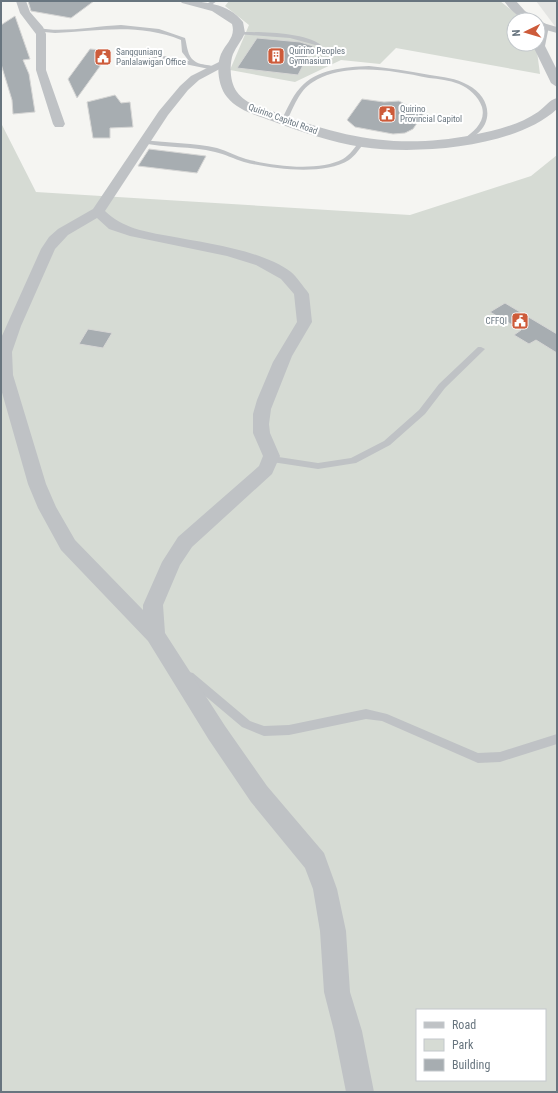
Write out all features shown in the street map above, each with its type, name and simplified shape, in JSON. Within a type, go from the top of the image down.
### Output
[{"type":"street","points":[[21,1],[25,12],[41,34],[41,70],[59,124]]},
{"type":"street","points":[[186,1],[211,3],[237,22],[239,32]]},
{"type":"street","points":[[510,1],[520,12]]},
{"type":"street","points":[[546,26],[557,30]]},
{"type":"street","name":"Quirino Capitol Road","points":[[239,32],[227,53],[212,65],[227,84],[232,95],[244,105],[307,130],[362,142],[412,145],[466,140],[519,128],[552,109],[557,102]]},
{"type":"street","points":[[542,52],[557,83]]},
{"type":"street","points":[[212,65],[184,88],[163,113],[98,212],[63,232],[54,240],[48,249],[13,326],[4,352],[5,375],[37,484],[47,508],[68,545],[155,635],[170,661],[217,733],[259,794],[314,861],[325,889],[333,931],[336,992],[348,1031],[360,1092]]},
{"type":"street","points":[[98,212],[114,226],[138,235],[234,253],[270,266],[286,274],[298,286],[305,303],[305,321],[286,351],[264,401],[260,422],[262,438],[271,451],[272,459],[266,470],[185,542],[176,555],[153,605],[155,635]]},
{"type":"lane","points":[[38,28],[50,31],[111,27],[159,30],[183,39],[184,54],[190,61],[212,65]]},
{"type":"lane","points":[[239,32],[275,34],[297,38],[319,45]]},
{"type":"lane","points":[[133,52],[212,65]]},
{"type":"lane","points":[[284,121],[297,95],[310,81],[328,73],[353,69],[397,69],[464,84],[478,94],[486,112],[484,122],[478,131],[466,140]]},
{"type":"lane","points":[[144,142],[217,150],[226,155],[251,162],[303,168],[326,166],[346,159],[362,142]]},
{"type":"lane","points":[[272,459],[318,466],[353,461],[387,443],[422,412],[442,386],[481,349]]},
{"type":"lane","points":[[170,661],[246,724],[264,731],[288,730],[366,714],[383,717],[478,758],[500,757],[557,739]]},
{"type":"shaded area","points":[[536,1],[557,1],[557,29],[546,14],[546,12],[544,12]]},
{"type":"green space","points":[[229,1],[500,1],[514,12],[506,12],[506,52],[537,52],[540,74],[396,48],[380,64],[341,60],[295,82],[230,70],[249,25],[225,6]]},
{"type":"green space","points":[[1,123],[36,192],[410,215],[531,176],[557,155],[557,1092],[1,1092]]},
{"type":"building","points":[[28,1],[94,1],[71,18],[31,11]]},
{"type":"building","points":[[15,16],[30,59],[23,60],[29,74],[35,112],[13,114],[12,100],[1,64],[1,25]]},
{"type":"building","name":"Quirino Peoples Gymnasium","points":[[257,38],[300,42],[313,46],[298,75],[237,68]]},
{"type":"building","points":[[90,49],[111,51],[77,98],[68,79]]},
{"type":"building","points":[[115,95],[121,103],[130,102],[133,127],[110,128],[110,138],[93,138],[87,102]]},
{"type":"building","name":"Quirino Provincial Capitol","points":[[362,99],[384,102],[399,101],[410,107],[426,110],[413,129],[405,133],[393,134],[355,127],[347,120]]},
{"type":"building","points":[[149,149],[206,156],[197,173],[138,166]]},
{"type":"building","name":"CFFQI","points":[[505,303],[557,334],[557,353],[536,340],[529,344],[514,335],[521,330],[490,312]]},
{"type":"building","points":[[88,329],[112,333],[103,348],[79,344]]},
{"type":"place","name":"Quirino Peoples Gymnasium","points":[[276,56]]},
{"type":"place","name":"Sangguniang Panlalawigan Office","points":[[103,57]]},
{"type":"place","name":"Quirino Provincial Capitol","points":[[387,114]]},
{"type":"place","name":"CFFQI","points":[[520,321]]}]
